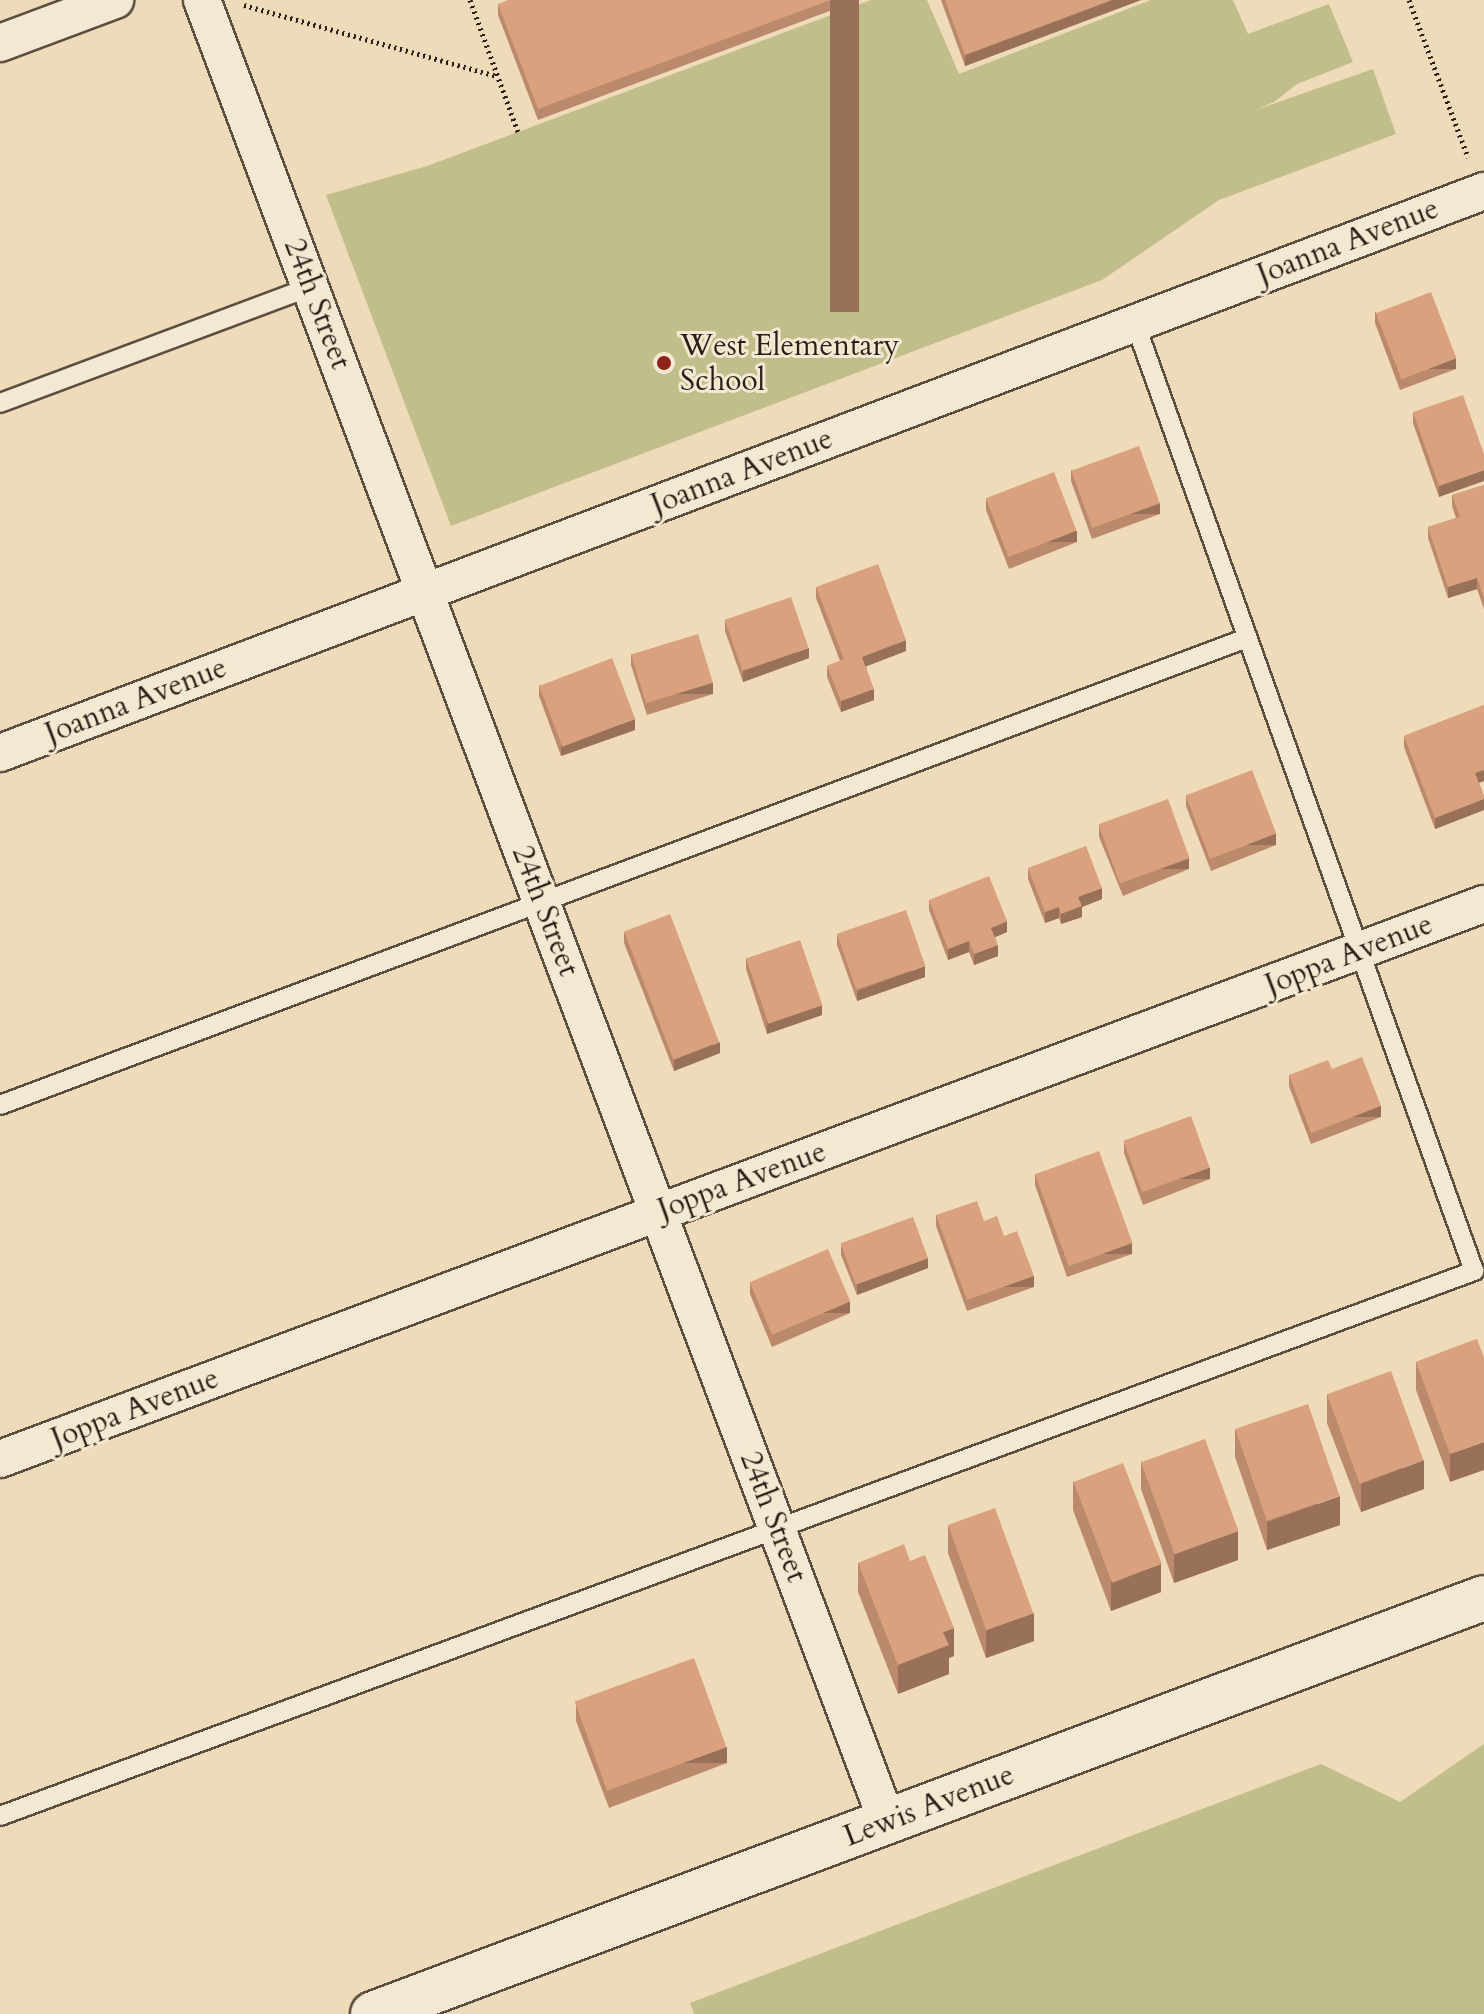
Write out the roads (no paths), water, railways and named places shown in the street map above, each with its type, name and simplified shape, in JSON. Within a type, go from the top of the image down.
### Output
[{"type":"main road","name":"Lewis Avenue","points":[[379,2013],[1484,1598]]},
{"type":"street","points":[[0,43],[115,0]]},
{"type":"street","name":"24th Street","points":[[202,0],[887,1821]]},
{"type":"street","name":"Joanna Avenue","points":[[0,753],[1483,192]]},
{"type":"street","name":"Joppa Avenue","points":[[0,1459],[1484,904]]},
{"type":"lane","points":[[0,403],[310,287]]},
{"type":"lane","points":[[0,1816],[1474,1271],[1135,323]]},
{"type":"lane","points":[[0,1105],[1247,638]]},
{"type":"place","name":"West Elementary School","points":[[664,363]]}]
